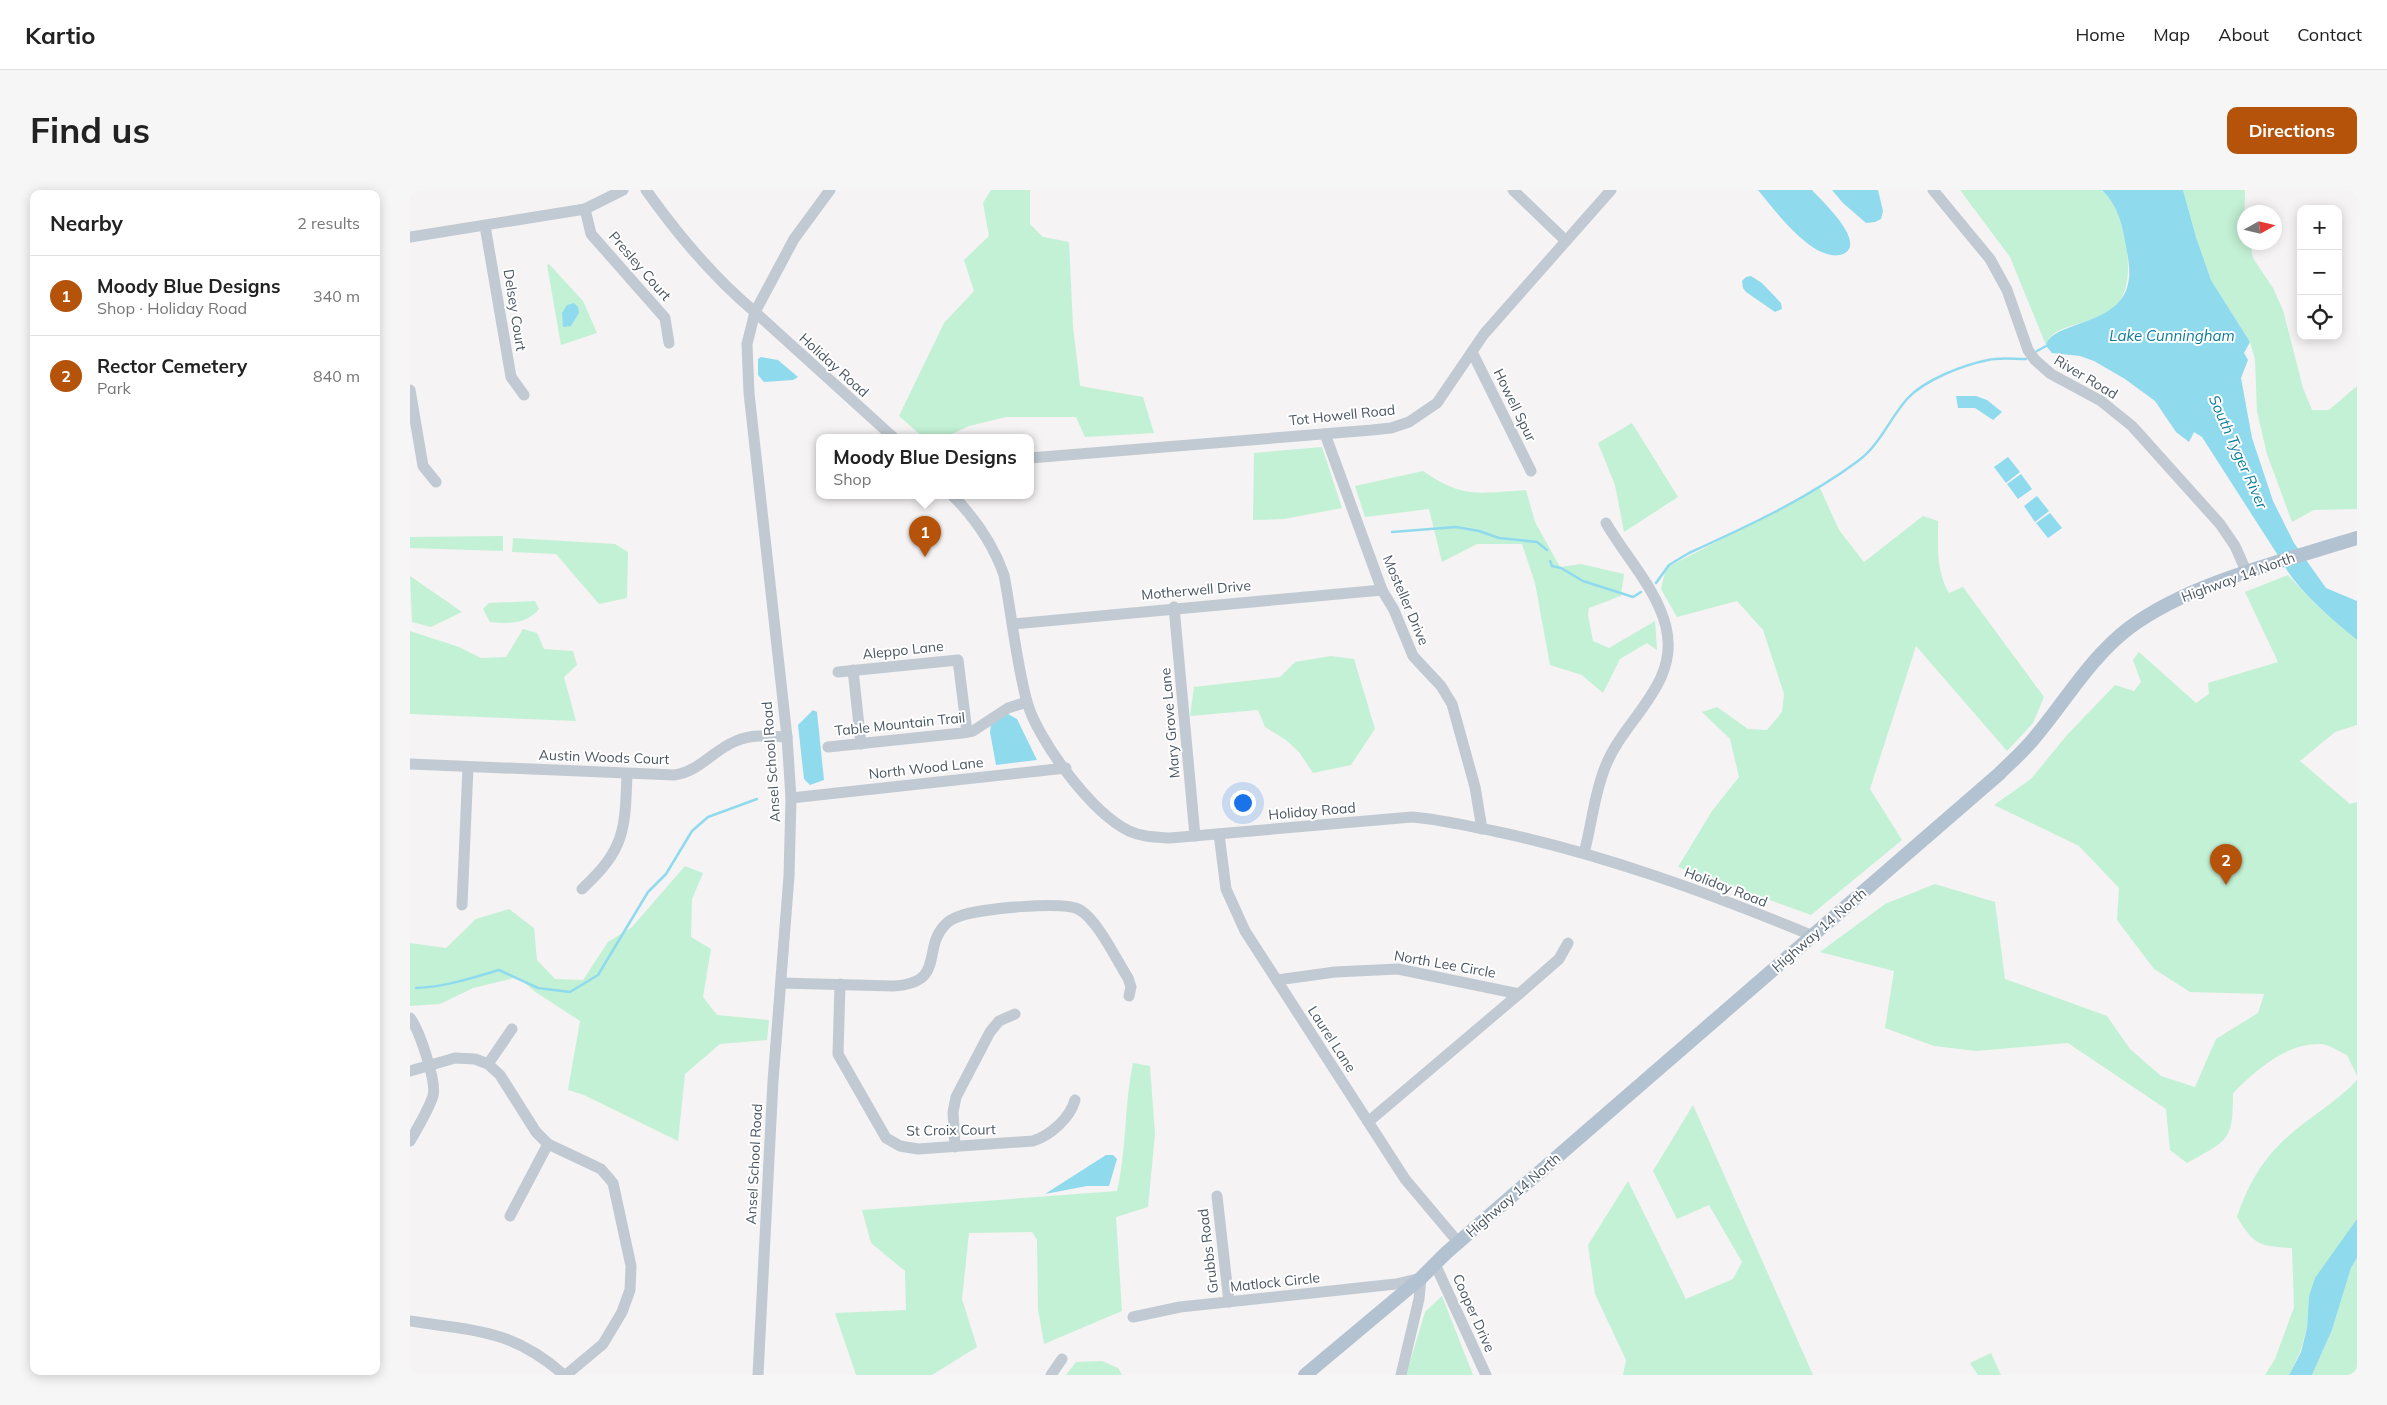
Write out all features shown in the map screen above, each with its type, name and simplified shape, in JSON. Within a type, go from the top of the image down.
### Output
[{"type":"main road","name":"Highway 14 North","points":[[1305,1375],[1421,1278],[1458,1242],[2016,758],[2037,735],[2088,670],[2128,629],[2176,600],[2204,587],[2357,538]]},
{"type":"street","points":[[410,237],[585,208],[623,190]]},
{"type":"street","points":[[646,190],[680,236],[727,289],[755,312]]},
{"type":"street","name":"Ansel School Road","points":[[758,1375],[773,1081],[789,876],[790,798],[787,736],[749,393],[747,344],[755,312],[794,239],[830,190]]},
{"type":"street","points":[[1513,190],[1566,241]]},
{"type":"street","name":"Tot Howell Road","points":[[1034,458],[1391,428],[1419,417],[1433,407],[1446,392],[1484,334],[1611,190]]},
{"type":"street","name":"River Road","points":[[1933,190],[1990,259],[2007,290],[2028,350],[2035,360],[2051,374],[2101,401],[2132,426],[2220,524],[2235,546],[2247,573]]},
{"type":"street","name":"Presley Court","points":[[585,208],[592,234],[665,318],[669,343]]},
{"type":"street","name":"Delsey Court","points":[[485,226],[511,377],[524,395]]},
{"type":"street","name":"Holiday Road","points":[[755,312],[890,434]]},
{"type":"street","name":"Howell Spur","points":[[1472,352],[1531,471]]},
{"type":"street","points":[[410,390],[422,466],[436,482]]},
{"type":"street","name":"Mosteller Drive","points":[[1325,434],[1382,590],[1394,610],[1413,656],[1441,686],[1452,704],[1473,780],[1482,829]]},
{"type":"street","name":"Holiday Road","points":[[956,499],[982,530],[998,558],[1004,575],[1027,702],[1042,737],[1097,806],[1128,831],[1153,837],[1195,836],[1412,817],[1482,829],[1584,853],[1658,876],[1811,935]]},
{"type":"street","points":[[1584,853],[1597,792],[1606,764],[1624,731],[1656,690],[1664,671],[1669,643],[1666,627],[1659,608],[1606,523]]},
{"type":"street","name":"Motherwell Drive","points":[[1013,624],[1174,607],[1382,590]]},
{"type":"street","name":"Mary Grove Lane","points":[[1174,607],[1195,836]]},
{"type":"street","name":"Aleppo Lane","points":[[838,672],[958,660],[967,732]]},
{"type":"street","points":[[853,670],[861,744]]},
{"type":"street","name":"Table Mountain Trail","points":[[828,747],[967,732],[982,726],[1008,708],[1027,702]]},
{"type":"street","name":"Austin Woods Court","points":[[410,764],[628,774],[683,774],[696,768],[735,741],[756,736],[787,736]]},
{"type":"street","points":[[462,905],[468,767]]},
{"type":"street","name":"North Wood Lane","points":[[790,798],[1066,768]]},
{"type":"street","points":[[582,889],[608,863],[621,840],[626,813],[628,774]]},
{"type":"street","name":"Laurel Lane","points":[[1219,834],[1223,873],[1231,903],[1276,980],[1404,1179],[1458,1242]]},
{"type":"street","points":[[781,983],[902,986],[918,980],[929,968],[942,928],[959,916],[981,912],[1065,905],[1080,910],[1092,921],[1128,978],[1131,987],[1129,996]]},
{"type":"street","points":[[1368,1122],[1559,959],[1568,943]]},
{"type":"street","name":"North Lee Circle","points":[[1276,980],[1335,972],[1398,969],[1519,994]]},
{"type":"street","name":"St Croix Court","points":[[840,984],[838,1054],[879,1128],[890,1141],[906,1148],[955,1147],[1038,1140],[1064,1120],[1073,1109],[1075,1100]]},
{"type":"street","points":[[955,1147],[953,1112],[956,1097],[990,1032],[999,1021],[1015,1014]]},
{"type":"street","points":[[410,1018],[417,1030],[434,1086],[434,1094],[410,1141]]},
{"type":"street","points":[[488,1064],[512,1029]]},
{"type":"street","points":[[410,1071],[455,1058],[475,1059],[488,1064],[504,1080],[536,1132],[548,1144],[601,1170],[611,1180],[616,1192],[632,1273],[627,1302],[608,1337],[598,1349],[565,1375],[539,1354],[505,1337],[410,1321]]},
{"type":"street","points":[[510,1216],[548,1144]]},
{"type":"street","name":"Grubbs Road","points":[[1217,1196],[1229,1302]]},
{"type":"street","name":"Cooper Drive","points":[[1435,1264],[1486,1375]]},
{"type":"street","points":[[1401,1375],[1419,1299],[1421,1278]]},
{"type":"street","name":"Matlock Circle","points":[[1133,1317],[1166,1309],[1396,1284],[1421,1278]]},
{"type":"street","points":[[1051,1375],[1062,1359]]},
{"type":"green space","points":[[991,190],[1030,190],[1030,224],[1043,237],[1069,242],[1073,326],[1080,386],[1143,397],[1154,433],[1085,437],[1076,417],[1006,417],[969,426],[952,434],[919,434],[899,416],[944,323],[974,291],[964,260],[989,236],[983,203]]},
{"type":"green space","points":[[1960,190],[2102,190],[2116,209],[2126,245],[2128,276],[2122,297],[2111,310],[2096,318],[2054,334],[2046,345],[2010,257]]},
{"type":"green space","points":[[2183,190],[2245,190],[2245,205],[2237,205],[2237,250],[2251,250],[2253,258],[2273,288],[2283,310],[2303,388],[2312,410],[2329,410],[2357,386],[2357,509],[2314,510],[2292,522],[2267,454],[2257,412],[2255,359],[2250,342],[2211,280],[2196,237]]},
{"type":"green space","points":[[549,264],[583,301],[597,333],[561,345],[547,265]]},
{"type":"green space","points":[[1632,423],[1678,497],[1624,532],[1615,485],[1598,443]]},
{"type":"green space","points":[[1322,447],[1342,508],[1284,519],[1253,520],[1254,453]]},
{"type":"green space","points":[[1423,471],[1437,480],[1461,490],[1484,493],[1526,490],[1535,522],[1560,567],[1581,564],[1624,574],[1621,596],[1589,608],[1588,615],[1593,641],[1609,648],[1655,621],[1657,650],[1647,643],[1620,659],[1603,693],[1582,675],[1550,665],[1535,583],[1522,544],[1477,544],[1442,562],[1429,509],[1365,517],[1355,486]]},
{"type":"green space","points":[[1820,488],[1839,530],[1864,562],[1923,516],[1938,521],[1940,567],[1949,593],[1963,587],[2044,697],[2033,723],[2007,751],[1916,646],[1870,789],[1902,840],[1811,915],[1678,867],[1712,811],[1739,777],[1730,739],[1702,712],[1717,707],[1748,729],[1767,730],[1782,712],[1784,694],[1763,630],[1737,601],[1677,617],[1661,589],[1666,568]]},
{"type":"green space","points":[[503,536],[503,551],[410,548],[410,537]]},
{"type":"green space","points":[[513,538],[615,544],[628,552],[627,598],[599,604],[556,554],[512,552]]},
{"type":"green space","points":[[2288,575],[2315,604],[2357,640],[2357,725],[2335,732],[2300,761],[2350,804],[2357,802],[2357,1076],[2347,1055],[2322,1044],[2297,1048],[2273,1059],[2233,1093],[2232,1121],[2225,1138],[2220,1144],[2187,1163],[2170,1150],[2166,1109],[2068,1043],[1976,1051],[1934,1046],[1885,1028],[1894,971],[1820,952],[1885,904],[1935,884],[1995,902],[2005,979],[2107,1016],[2130,1049],[2161,1076],[2195,1087],[2216,1039],[2258,1013],[2264,994],[2190,992],[2154,969],[2117,920],[2119,888],[2079,846],[1994,805],[2031,779],[2067,735],[2115,685],[2134,691],[2141,682],[2133,660],[2139,652],[2196,703],[2209,694],[2208,683],[2278,662],[2245,592]]},
{"type":"green space","points":[[410,576],[462,612],[431,627],[412,622]]},
{"type":"green space","points":[[535,601],[539,609],[529,618],[517,622],[490,622],[483,609],[489,603]]},
{"type":"green space","points":[[523,629],[537,633],[544,649],[573,651],[577,665],[564,677],[576,721],[410,714],[410,631],[459,647],[481,658],[506,657]]},
{"type":"green space","points":[[1331,656],[1354,659],[1375,729],[1351,765],[1313,773],[1299,752],[1286,740],[1265,727],[1258,710],[1190,716],[1194,687],[1280,677],[1295,662]]},
{"type":"green space","points":[[685,866],[703,873],[692,899],[691,937],[711,949],[703,997],[717,1015],[769,1020],[767,1040],[720,1044],[685,1074],[678,1141],[584,1095],[568,1090],[580,1021],[534,991],[518,977],[473,988],[440,1004],[410,1006],[410,943],[446,948],[476,919],[509,909],[534,928],[537,960],[555,979],[583,980],[608,942],[632,927]]},
{"type":"green space","points":[[1133,1063],[1150,1066],[1155,1134],[1148,1207],[1116,1217],[1122,1311],[1044,1344],[1038,1309],[1037,1240],[1032,1232],[969,1233],[962,1299],[977,1347],[932,1375],[856,1375],[835,1313],[906,1310],[905,1271],[871,1243],[862,1210],[1117,1191]]},
{"type":"green space","points":[[2357,1080],[2357,1219],[2309,1296],[2307,1328],[2300,1352],[2289,1375],[2265,1375],[2275,1359],[2294,1307],[2292,1248],[2259,1243],[2249,1234],[2237,1217],[2255,1177],[2274,1150],[2300,1126],[2339,1097]]},
{"type":"green space","points":[[1693,1105],[1813,1375],[1623,1375],[1626,1360],[1595,1294],[1588,1245],[1628,1181],[1686,1299],[1733,1279],[1742,1262],[1709,1205],[1677,1219],[1653,1171]]},
{"type":"green space","points":[[2357,1258],[2357,1375],[2312,1375],[2332,1330],[2351,1268]]},
{"type":"green space","points":[[1442,1296],[1473,1375],[1406,1375],[1425,1312]]},
{"type":"green space","points":[[1991,1353],[2001,1375],[1978,1375],[1970,1363]]},
{"type":"green space","points":[[1102,1361],[1118,1368],[1122,1375],[1066,1375],[1076,1362]]},
{"type":"water","points":[[1758,190],[1812,190],[1847,232],[1850,241],[1849,249],[1843,254],[1832,255],[1814,248],[1791,228]]},
{"type":"water","points":[[1832,190],[1878,190],[1883,211],[1881,219],[1866,223],[1843,203]]},
{"type":"water","name":"Lake Cunningham","points":[[2102,190],[2183,190],[2196,237],[2211,280],[2250,342],[2244,353],[2248,360],[2241,378],[2252,438],[2273,501],[2294,543],[2326,588],[2357,601],[2357,640],[2314,602],[2295,581],[2202,437],[2194,432],[2189,442],[2176,432],[2155,401],[2125,379],[2094,361],[2080,356],[2052,353],[2046,346],[2050,338],[2059,332],[2099,316],[2112,308],[2122,298],[2128,284],[2129,265],[2121,223],[2112,202]]},
{"type":"water","points":[[1751,276],[1762,283],[1781,303],[1782,309],[1775,312],[1746,292],[1742,281],[1746,277]]},
{"type":"water","points":[[574,303],[578,307],[579,313],[571,326],[563,327],[562,313],[567,305]]},
{"type":"water","points":[[761,357],[778,360],[798,377],[793,380],[764,382],[758,375],[758,359]]},
{"type":"water","points":[[1956,396],[1976,396],[1987,400],[2002,412],[1993,420],[1975,408],[1958,408]]},
{"type":"water","points":[[2008,457],[2020,472],[2006,483],[1994,467]]},
{"type":"water","points":[[2021,474],[2032,489],[2018,499],[2007,484]]},
{"type":"water","points":[[2037,496],[2049,511],[2035,522],[2024,506]]},
{"type":"water","points":[[2050,513],[2062,528],[2048,538],[2036,523]]},
{"type":"water","points":[[813,710],[817,712],[824,780],[810,785],[804,779],[798,725]]},
{"type":"water","points":[[1008,714],[1017,719],[1037,760],[996,765],[990,732],[991,724]]},
{"type":"water","points":[[1106,1155],[1113,1155],[1117,1159],[1109,1186],[1087,1186],[1045,1194]]},
{"type":"water","points":[[2357,1219],[2357,1258],[2351,1268],[2332,1330],[2312,1375],[2289,1375],[2301,1352],[2307,1328],[2309,1296],[2315,1278]]},
{"type":"waterway","points":[[2037,351],[2046,346]]},
{"type":"waterway","points":[[1656,583],[1669,565],[1689,553],[1797,500],[1858,461],[1873,447],[1907,399],[1923,386],[1945,374],[1978,362],[1992,359],[2026,359]]},
{"type":"waterway","points":[[1392,532],[1456,527],[1479,531],[1499,538],[1537,542],[1547,550]]},
{"type":"waterway","points":[[1550,561],[1552,566],[1561,568],[1583,581],[1633,597],[1641,592]]},
{"type":"waterway","points":[[416,988],[448,984],[499,970],[538,988],[570,992],[598,975],[648,892],[666,874],[692,831],[708,817],[757,799]]},
{"type":"place","name":"Moody Blue Designs","points":[[925,557]]},
{"type":"place","name":"Rector Cemetery","points":[[2226,885]]},
{"type":"water label","name":"South Tyger River","points":[[2238,452]]}]
